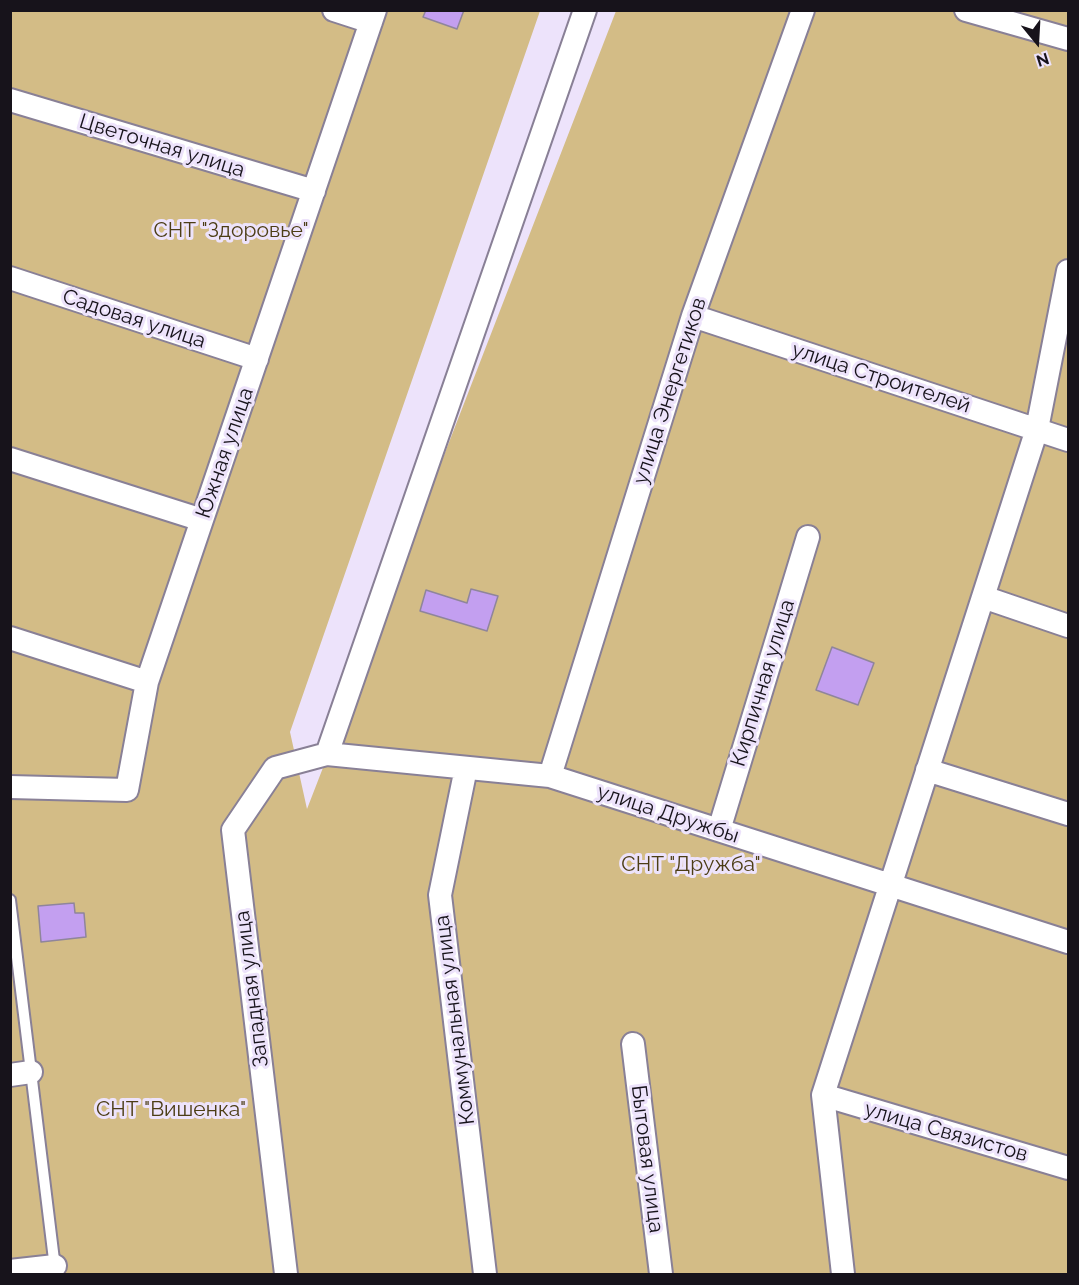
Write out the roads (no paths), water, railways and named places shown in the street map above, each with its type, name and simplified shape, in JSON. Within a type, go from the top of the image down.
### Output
[{"type":"street","points":[[334,10],[373,16]]},
{"type":"street","points":[[327,754],[585,10]]},
{"type":"street","name":"улица Энергетиков","points":[[550,776],[693,316],[803,10]]},
{"type":"street","points":[[966,10],[1068,39]]},
{"type":"street","name":"Южная улица","points":[[10,787],[127,790],[147,682],[373,16]]},
{"type":"street","name":"Цветочная улица","points":[[10,100],[314,191]]},
{"type":"street","points":[[843,1275],[822,1095],[1038,429],[1068,271]]},
{"type":"street","name":"Садовая улица","points":[[10,278],[257,359]]},
{"type":"street","name":"улица Строителей","points":[[693,316],[1068,440]]},
{"type":"street","points":[[10,459],[202,520]]},
{"type":"street","name":"Кирпичная улица","points":[[719,830],[808,537]]},
{"type":"street","points":[[983,597],[1068,626]]},
{"type":"street","points":[[10,638],[147,682]]},
{"type":"street","name":"улица Дружбы","points":[[327,754],[550,776],[1068,942]]},
{"type":"street","name":"Западная улица","points":[[286,1275],[233,830],[275,768],[327,754]]},
{"type":"street","name":"Коммунальная улица","points":[[466,768],[440,895],[485,1275]]},
{"type":"street","points":[[927,770],[1068,814]]},
{"type":"street","name":"Бытовая улица","points":[[633,1044],[661,1275]]},
{"type":"street","name":"улица Связистов","points":[[822,1095],[1068,1168]]},
{"type":"street","points":[[10,1271],[55,1270]]},
{"type":"lane","points":[[10,900],[21,1074],[55,1270]]},
{"type":"park label","name":"СНТ \"Здоровье\"","points":[[231,231]]},
{"type":"park label","name":"СНТ \"Дружба\"","points":[[691,865]]},
{"type":"park label","name":"СНТ \"Вишенка\"","points":[[171,1110]]}]
